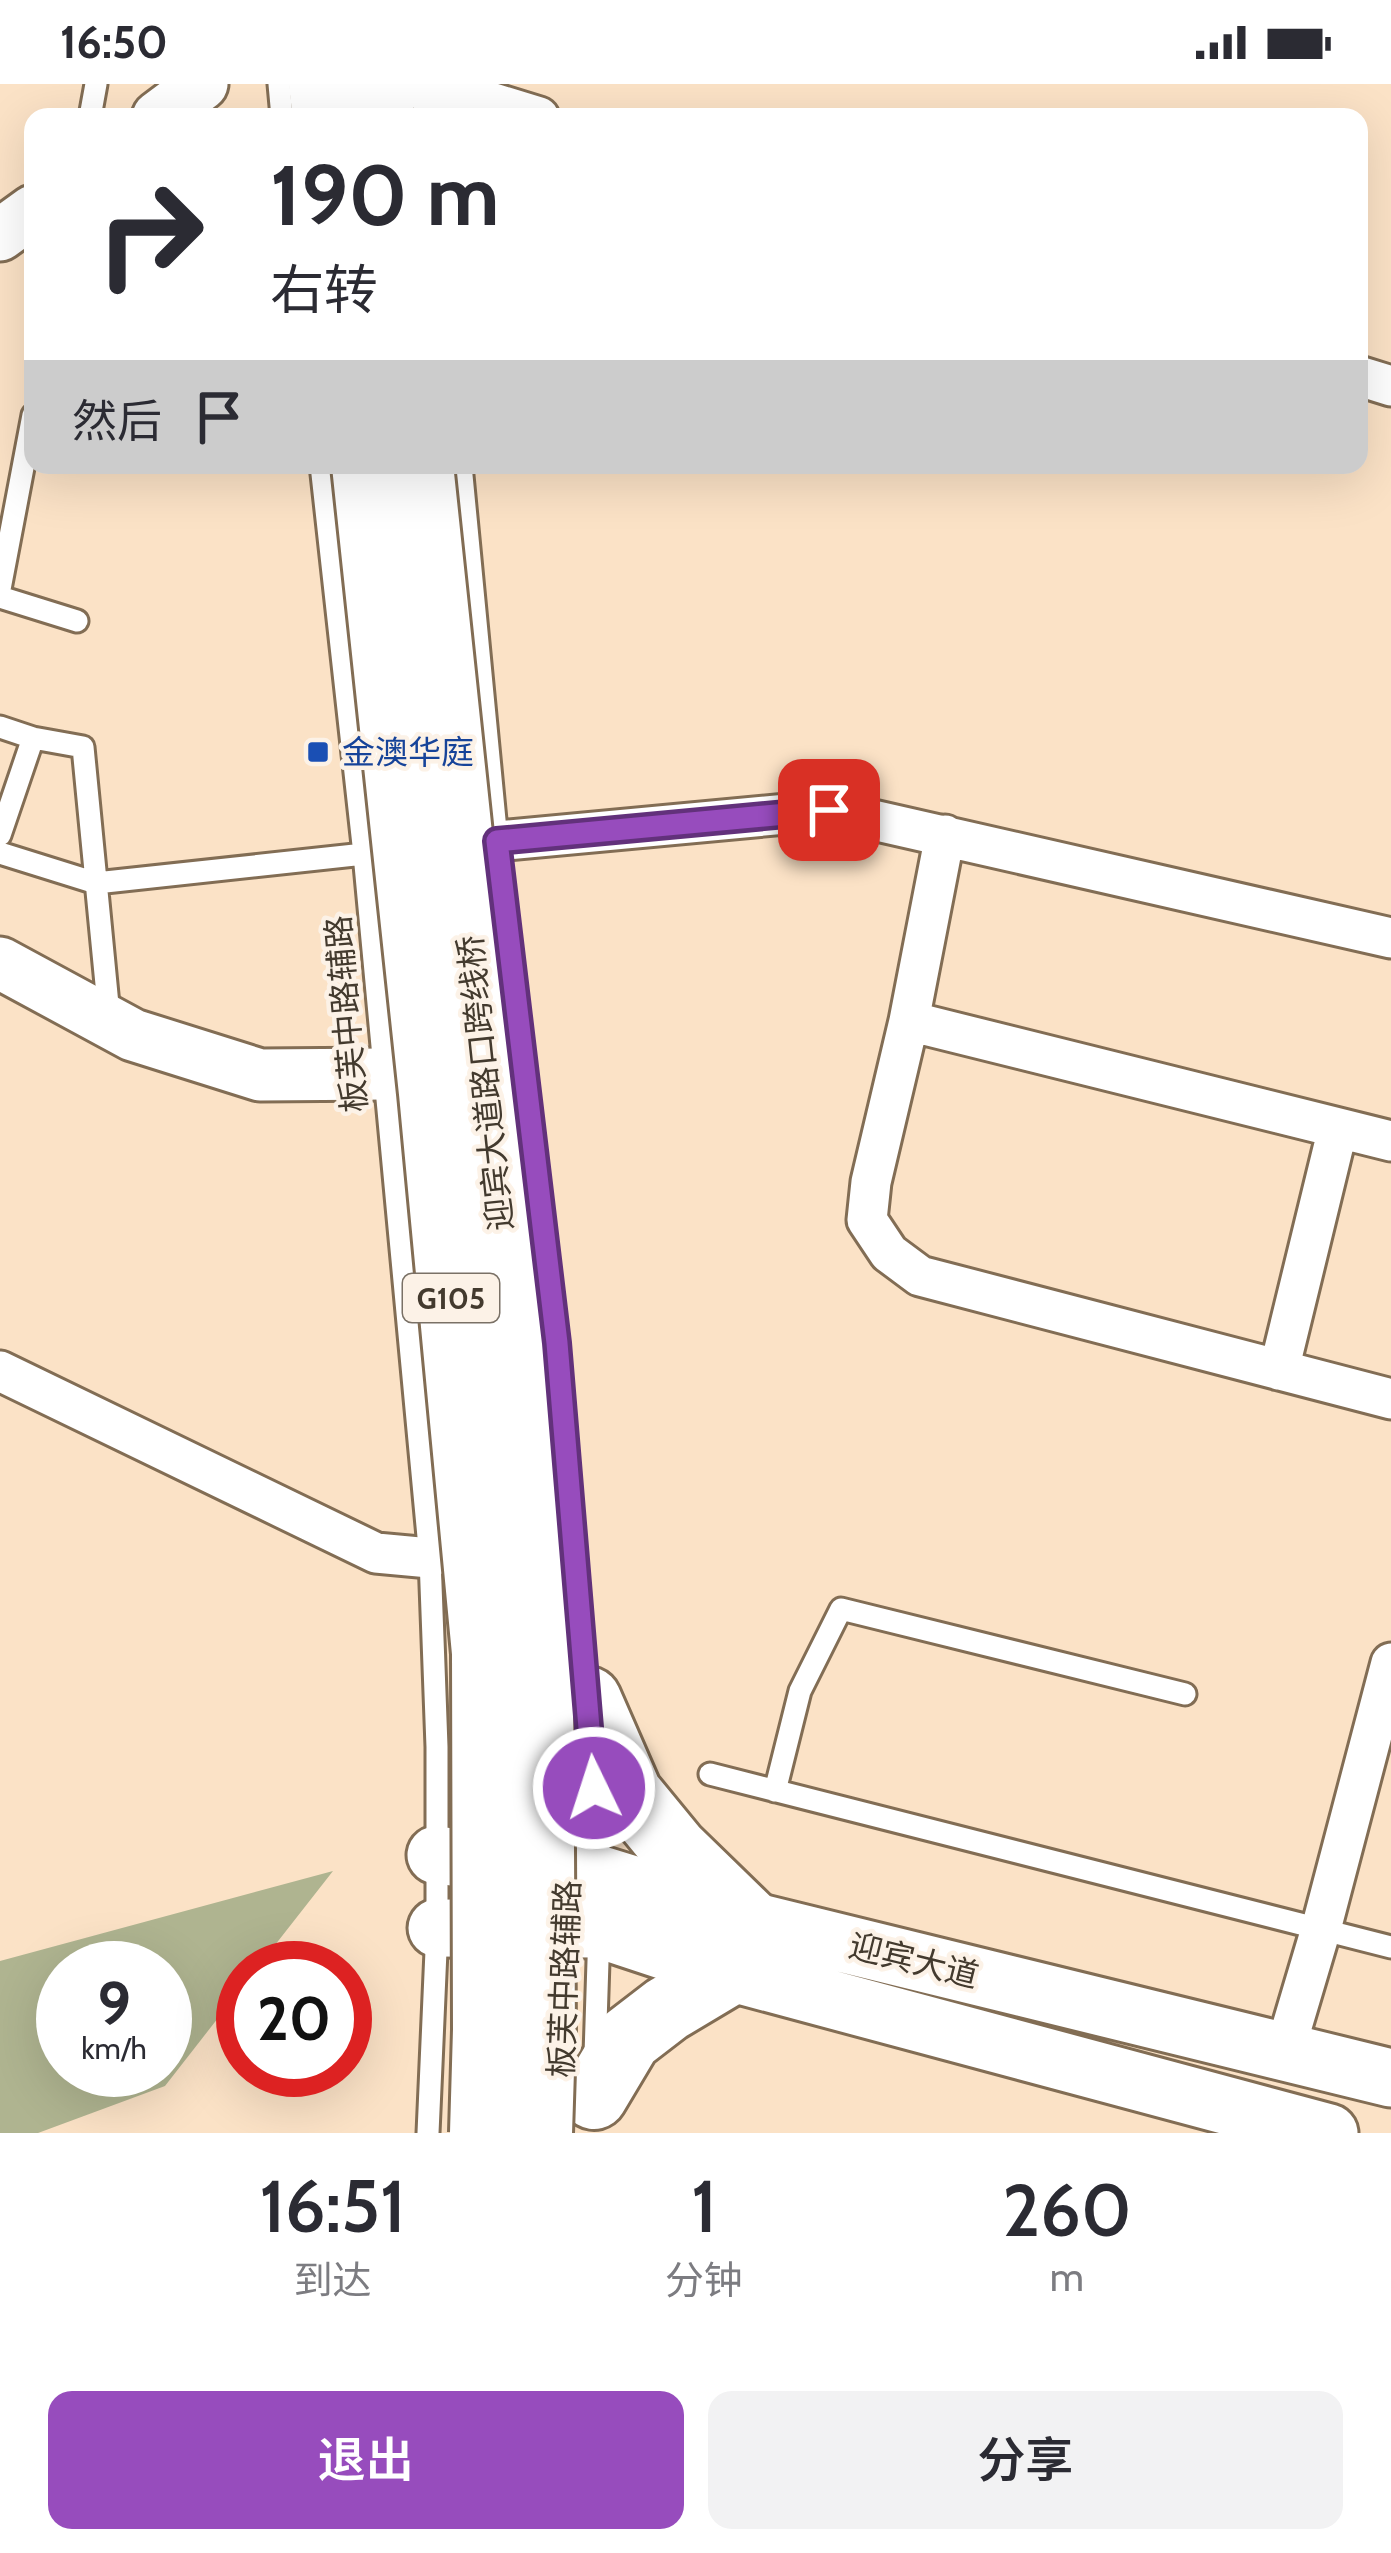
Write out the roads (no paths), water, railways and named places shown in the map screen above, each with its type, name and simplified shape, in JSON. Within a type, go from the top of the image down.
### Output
[{"type":"highway","name":"迎宾大道路口跨线桥","points":[[366,474],[434,1116],[484,1653],[483,2133]]},
{"type":"highway","name":"迎宾大道路口跨线桥","points":[[421,474],[490,1124],[540,1660],[542,2038],[575,2115]]},
{"type":"highway","points":[[575,2115],[628,2039],[738,1946],[675,1850],[629,1794],[588,1700]]},
{"type":"main road","name":"迎宾大道","points":[[436,1855],[600,1902],[1329,2133]]},
{"type":"main road","name":"迎宾大道","points":[[436,1928],[600,1902]]},
{"type":"main road","name":"迎宾大道","points":[[738,1946],[1285,2050],[1391,2078]]},
{"type":"street","points":[[170,108],[202,84]]},
{"type":"street","points":[[407,99],[461,93],[509,108]]},
{"type":"street","points":[[0,236],[24,218]]},
{"type":"street","points":[[497,841],[829,810],[1391,938]]},
{"type":"street","points":[[946,835],[871,1182],[867,1220],[889,1253],[920,1276],[1391,1399]]},
{"type":"street","points":[[0,963],[133,1035],[260,1075],[386,1074]]},
{"type":"street","points":[[909,1021],[1391,1141]]},
{"type":"street","points":[[1279,1370],[1338,1128]]},
{"type":"street","points":[[0,1371],[376,1552],[430,1558]]},
{"type":"street","points":[[1285,2050],[1322,1929],[1391,1663]]},
{"type":"lane","points":[[24,464],[0,593],[77,621]]},
{"type":"lane","name":"板芙中路辅路","points":[[322,474],[386,1074],[430,1558],[437,1747],[428,2133]]},
{"type":"lane","name":"板芙中路辅路","points":[[462,474],[497,841],[557,1343],[588,1700],[600,1902],[575,2115]]},
{"type":"lane","points":[[0,727],[82,747],[110,1022]]},
{"type":"lane","points":[[0,835],[33,738]]},
{"type":"lane","points":[[0,853],[96,883],[364,854]]},
{"type":"lane","points":[[775,1791],[800,1690],[841,1609],[1185,1694]]},
{"type":"lane","points":[[710,1774],[1391,1947]]},
{"type":"place","name":"金澳华庭","points":[[318,752]]}]
